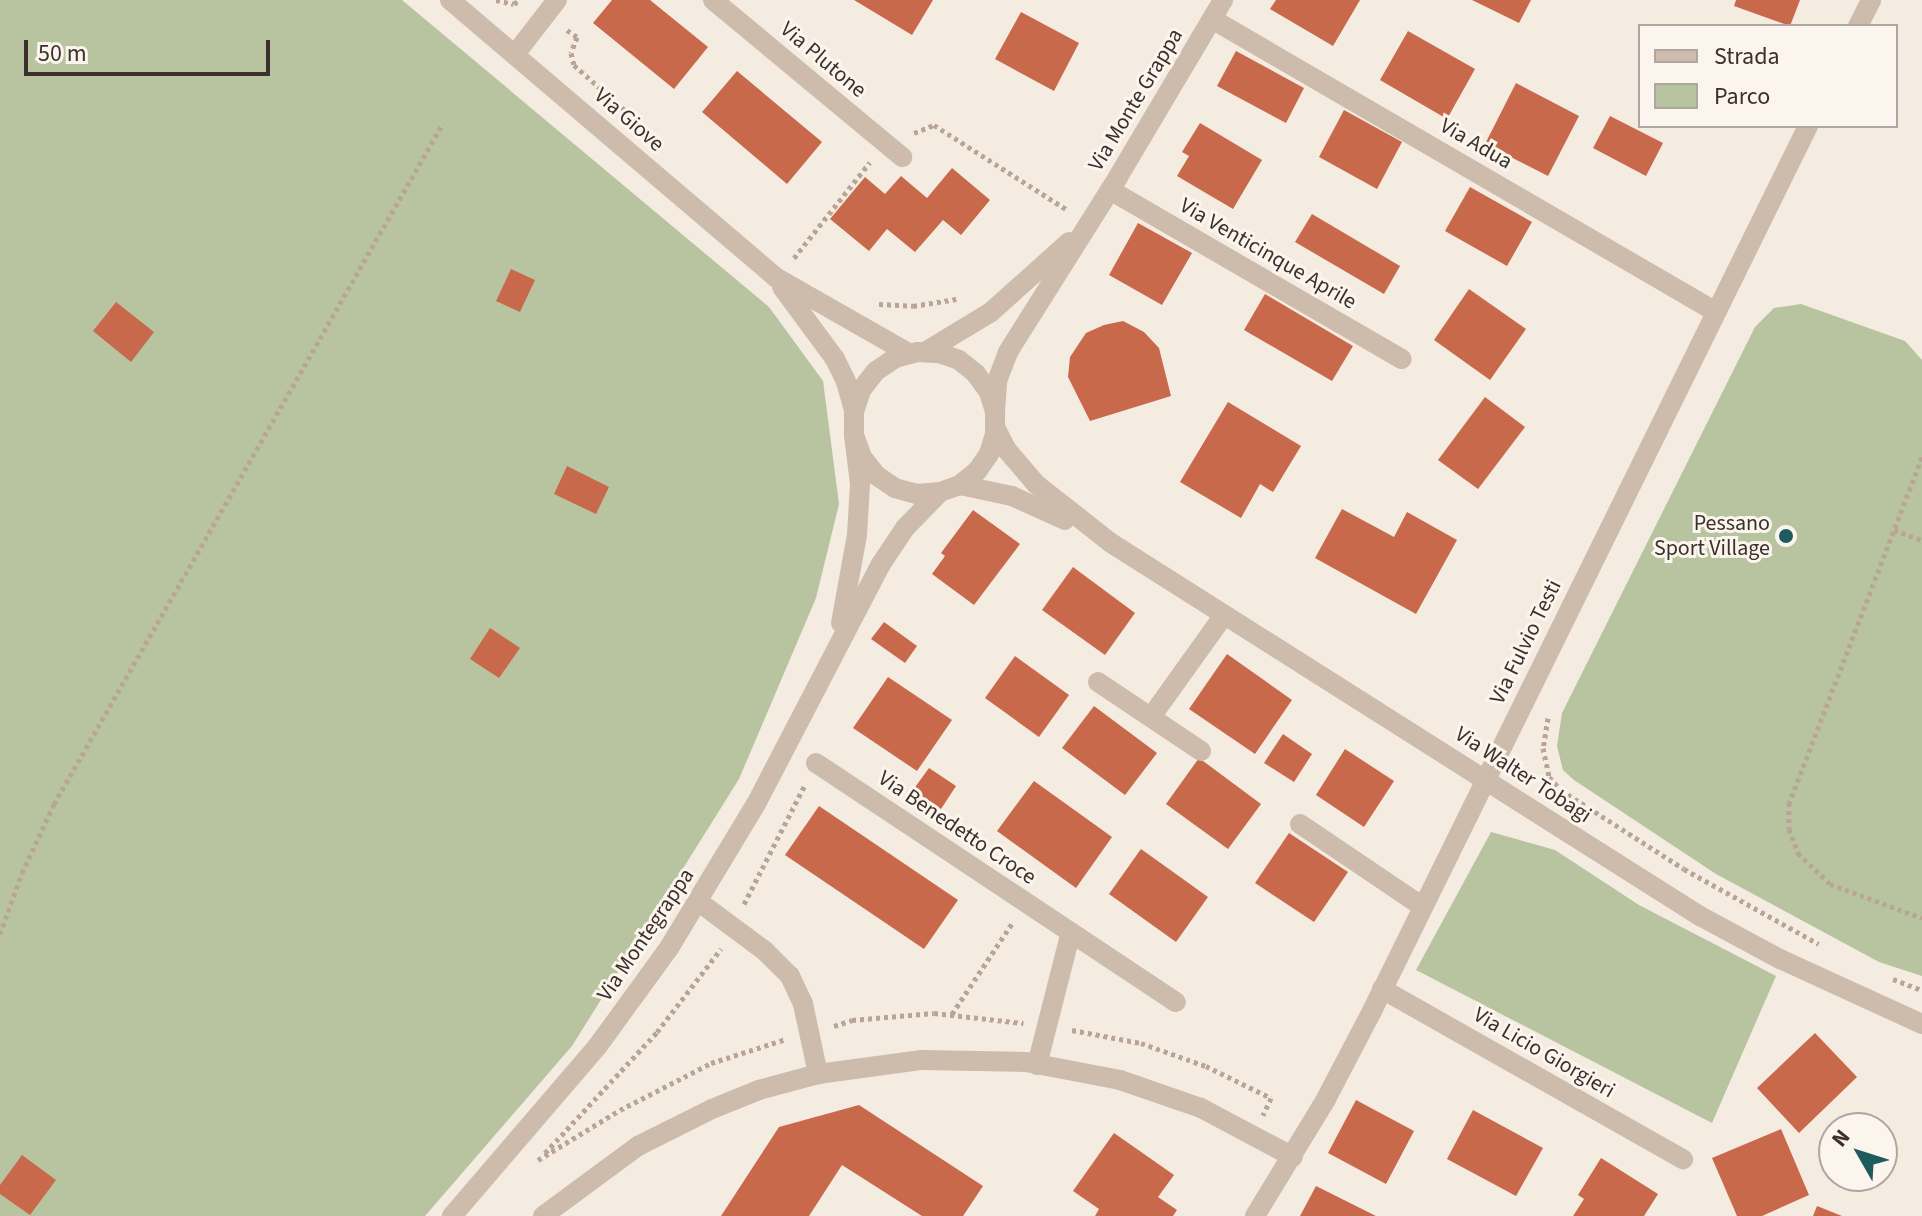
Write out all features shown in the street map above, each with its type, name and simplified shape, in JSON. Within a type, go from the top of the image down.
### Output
[{"type":"street","name":"Via Giove","points":[[450,0],[516,53],[775,277],[917,353]]},
{"type":"street","name":"Via Plutone","points":[[713,0],[902,157]]},
{"type":"street","name":"Via Monte Grappa","points":[[995,420],[997,381],[1008,352],[1090,224],[1223,0]]},
{"type":"street","points":[[1859,24],[1871,0]]},
{"type":"street","points":[[516,53],[552,6]]},
{"type":"street","name":"Via Adua","points":[[1212,19],[1716,312]]},
{"type":"street","name":"Via Fulvio Testi","points":[[1255,1216],[1293,1157],[1382,989],[1807,128]]},
{"type":"street","name":"Via Venticinque Aprile","points":[[1110,190],[1401,359]]},
{"type":"street","name":"Via Monte Grappa","points":[[917,353],[991,312],[1090,224]]},
{"type":"street","name":"Via Giove","points":[[775,277],[835,359],[854,412]]},
{"type":"street","points":[[917,353],[959,360],[976,374],[989,392],[995,420],[989,454],[977,471],[960,485],[940,492],[917,494],[895,488],[876,475],[862,457],[854,435],[854,412],[861,390],[876,371],[895,358],[917,353]]},
{"type":"street","name":"Via Walter Tobagi","points":[[995,420],[1006,449],[1036,484],[1111,543],[1700,916],[1793,965],[1922,1024]]},
{"type":"street","name":"Via Montegrappa","points":[[835,650],[857,535],[860,484],[854,435]]},
{"type":"street","name":"Via Walter Tobagi","points":[[960,485],[1012,496],[1111,543]]},
{"type":"street","name":"Via Montegrappa","points":[[452,1216],[597,1047],[699,902],[771,777],[835,650],[898,538],[940,492]]},
{"type":"street","points":[[1151,717],[1224,615]]},
{"type":"street","points":[[1098,682],[1201,751]]},
{"type":"street","name":"Via Benedetto Croce","points":[[816,763],[1176,1002]]},
{"type":"street","points":[[1300,824],[1423,907]]},
{"type":"street","points":[[699,902],[765,951],[790,976],[803,1004],[818,1074]]},
{"type":"street","points":[[1037,1065],[1071,932]]},
{"type":"street","name":"Via Licio Giorgieri","points":[[1382,989],[1683,1159]]},
{"type":"street","points":[[543,1216],[601,1170],[664,1131],[736,1099],[818,1074],[922,1060],[989,1059],[1120,1080],[1181,1100],[1255,1134],[1293,1157]]},
{"type":"path","points":[[496,0],[514,4],[519,0]]},
{"type":"path","points":[[552,6],[577,37],[571,53],[574,65],[643,126]]},
{"type":"path","points":[[0,934],[22,873],[54,804],[443,123]]},
{"type":"path","points":[[794,258],[885,143],[934,125],[1090,224]]},
{"type":"path","points":[[782,248],[806,268]]},
{"type":"path","points":[[869,300],[913,306],[948,303],[960,298]]},
{"type":"path","points":[[1922,457],[1789,803],[1789,829],[1798,853],[1830,884],[1922,918]]},
{"type":"path","points":[[1894,530],[1922,540]]},
{"type":"path","points":[[1549,712],[1543,748],[1549,777],[1561,790],[1684,869],[1823,947]]},
{"type":"path","points":[[952,1015],[1026,903]]},
{"type":"path","points":[[1880,973],[1922,990]]},
{"type":"green space","points":[[0,0],[402,0],[769,307],[823,381],[839,504],[816,598],[739,779],[572,1046],[425,1216],[0,1216]]},
{"type":"green space","name":"Pessano Sport Village","points":[[1801,304],[1905,341],[1922,360],[1922,976],[1879,962],[1716,874],[1574,780],[1563,770],[1557,746],[1562,713],[1755,327],[1774,308]]},
{"type":"green space","points":[[1491,832],[1555,850],[1639,905],[1776,976],[1712,1123],[1416,970]]},
{"type":"building","points":[[612,0],[650,0],[708,47],[674,89],[593,23]]},
{"type":"building","points":[[854,0],[933,0],[912,35]]},
{"type":"building","points":[[1276,0],[1360,0],[1333,46],[1270,9]]},
{"type":"building","points":[[1472,0],[1531,0],[1519,23]]},
{"type":"building","points":[[1736,0],[1800,0],[1791,24],[1734,6]]},
{"type":"building","points":[[1021,12],[1079,43],[1054,91],[995,59]]},
{"type":"building","points":[[1408,31],[1475,69],[1447,119],[1380,80]]},
{"type":"building","points":[[1236,51],[1304,88],[1286,123],[1217,86]]},
{"type":"building","points":[[737,71],[822,142],[787,184],[702,112]]},
{"type":"building","points":[[1516,83],[1579,116],[1548,176],[1485,144]]},
{"type":"building","points":[[1344,110],[1402,142],[1377,189],[1319,157]]},
{"type":"building","points":[[1610,116],[1663,143],[1646,176],[1593,148]]},
{"type":"building","points":[[1200,123],[1262,160],[1233,209],[1177,176],[1189,156],[1182,152]]},
{"type":"building","points":[[952,168],[990,200],[961,235],[943,220],[915,252],[887,229],[869,251],[830,219],[865,177],[885,194],[901,176],[927,198]]},
{"type":"building","points":[[1470,187],[1532,222],[1507,266],[1445,231]]},
{"type":"building","points":[[1312,214],[1400,266],[1384,294],[1295,242]]},
{"type":"building","points":[[1138,223],[1192,253],[1162,305],[1109,275]]},
{"type":"building","points":[[511,269],[535,280],[520,312],[496,301]]},
{"type":"building","points":[[1469,289],[1526,329],[1490,380],[1434,340]]},
{"type":"building","points":[[1265,294],[1353,346],[1332,381],[1244,330]]},
{"type":"building","points":[[116,302],[154,332],[131,362],[93,331]]},
{"type":"building","points":[[1123,321],[1144,332],[1159,348],[1171,396],[1090,421],[1068,377],[1070,357],[1086,333]]},
{"type":"building","points":[[1485,397],[1525,427],[1478,489],[1438,460]]},
{"type":"building","points":[[1228,402],[1301,446],[1273,492],[1260,484],[1241,518],[1180,482]]},
{"type":"building","points":[[567,466],[609,487],[596,514],[554,494]]},
{"type":"building","points":[[1342,509],[1394,537],[1407,512],[1457,540],[1416,614],[1315,558]]},
{"type":"building","points":[[973,510],[1020,544],[974,605],[932,574],[945,556],[941,553]]},
{"type":"building","points":[[1073,567],[1135,613],[1105,655],[1042,610]]},
{"type":"building","points":[[884,622],[917,646],[905,663],[871,639]]},
{"type":"building","points":[[490,628],[520,648],[499,678],[470,659]]},
{"type":"building","points":[[1227,654],[1292,700],[1255,754],[1189,709]]},
{"type":"building","points":[[1015,656],[1069,695],[1039,737],[985,698]]},
{"type":"building","points":[[888,677],[952,720],[917,771],[853,728]]},
{"type":"building","points":[[1094,706],[1157,753],[1125,795],[1062,748]]},
{"type":"building","points":[[1283,734],[1312,754],[1294,782],[1264,763]]},
{"type":"building","points":[[1345,749],[1394,781],[1364,827],[1316,795]]},
{"type":"building","points":[[1199,758],[1261,804],[1228,849],[1166,804]]},
{"type":"building","points":[[929,768],[956,786],[941,809],[913,790]]},
{"type":"building","points":[[1034,781],[1112,837],[1076,888],[997,831]]},
{"type":"building","points":[[819,806],[958,900],[924,949],[785,855]]},
{"type":"building","points":[[1289,833],[1348,872],[1314,922],[1255,883]]},
{"type":"building","points":[[1141,849],[1208,897],[1176,942],[1109,894]]},
{"type":"building","points":[[1815,1033],[1857,1077],[1799,1133],[1757,1088]]},
{"type":"building","points":[[1356,1100],[1414,1131],[1386,1184],[1328,1153]]},
{"type":"building","points":[[859,1105],[983,1186],[963,1216],[922,1216],[842,1165],[809,1216],[721,1216],[779,1127]]},
{"type":"building","points":[[1473,1110],[1543,1148],[1516,1196],[1447,1159]]},
{"type":"building","points":[[1781,1129],[1809,1195],[1762,1216],[1737,1216],[1712,1158]]},
{"type":"building","points":[[1114,1133],[1174,1175],[1158,1197],[1177,1210],[1173,1216],[1095,1216],[1099,1209],[1073,1191]]},
{"type":"building","points":[[22,1155],[56,1180],[30,1215],[0,1194],[0,1185]]},
{"type":"building","points":[[1601,1158],[1658,1194],[1644,1216],[1573,1216],[1584,1199],[1578,1195]]},
{"type":"building","points":[[1316,1186],[1376,1216],[1300,1216]]},
{"type":"building","points":[[1817,1206],[1842,1216],[1813,1216]]},
{"type":"place","name":"Pessano Sport Village","points":[[1786,536]]}]
